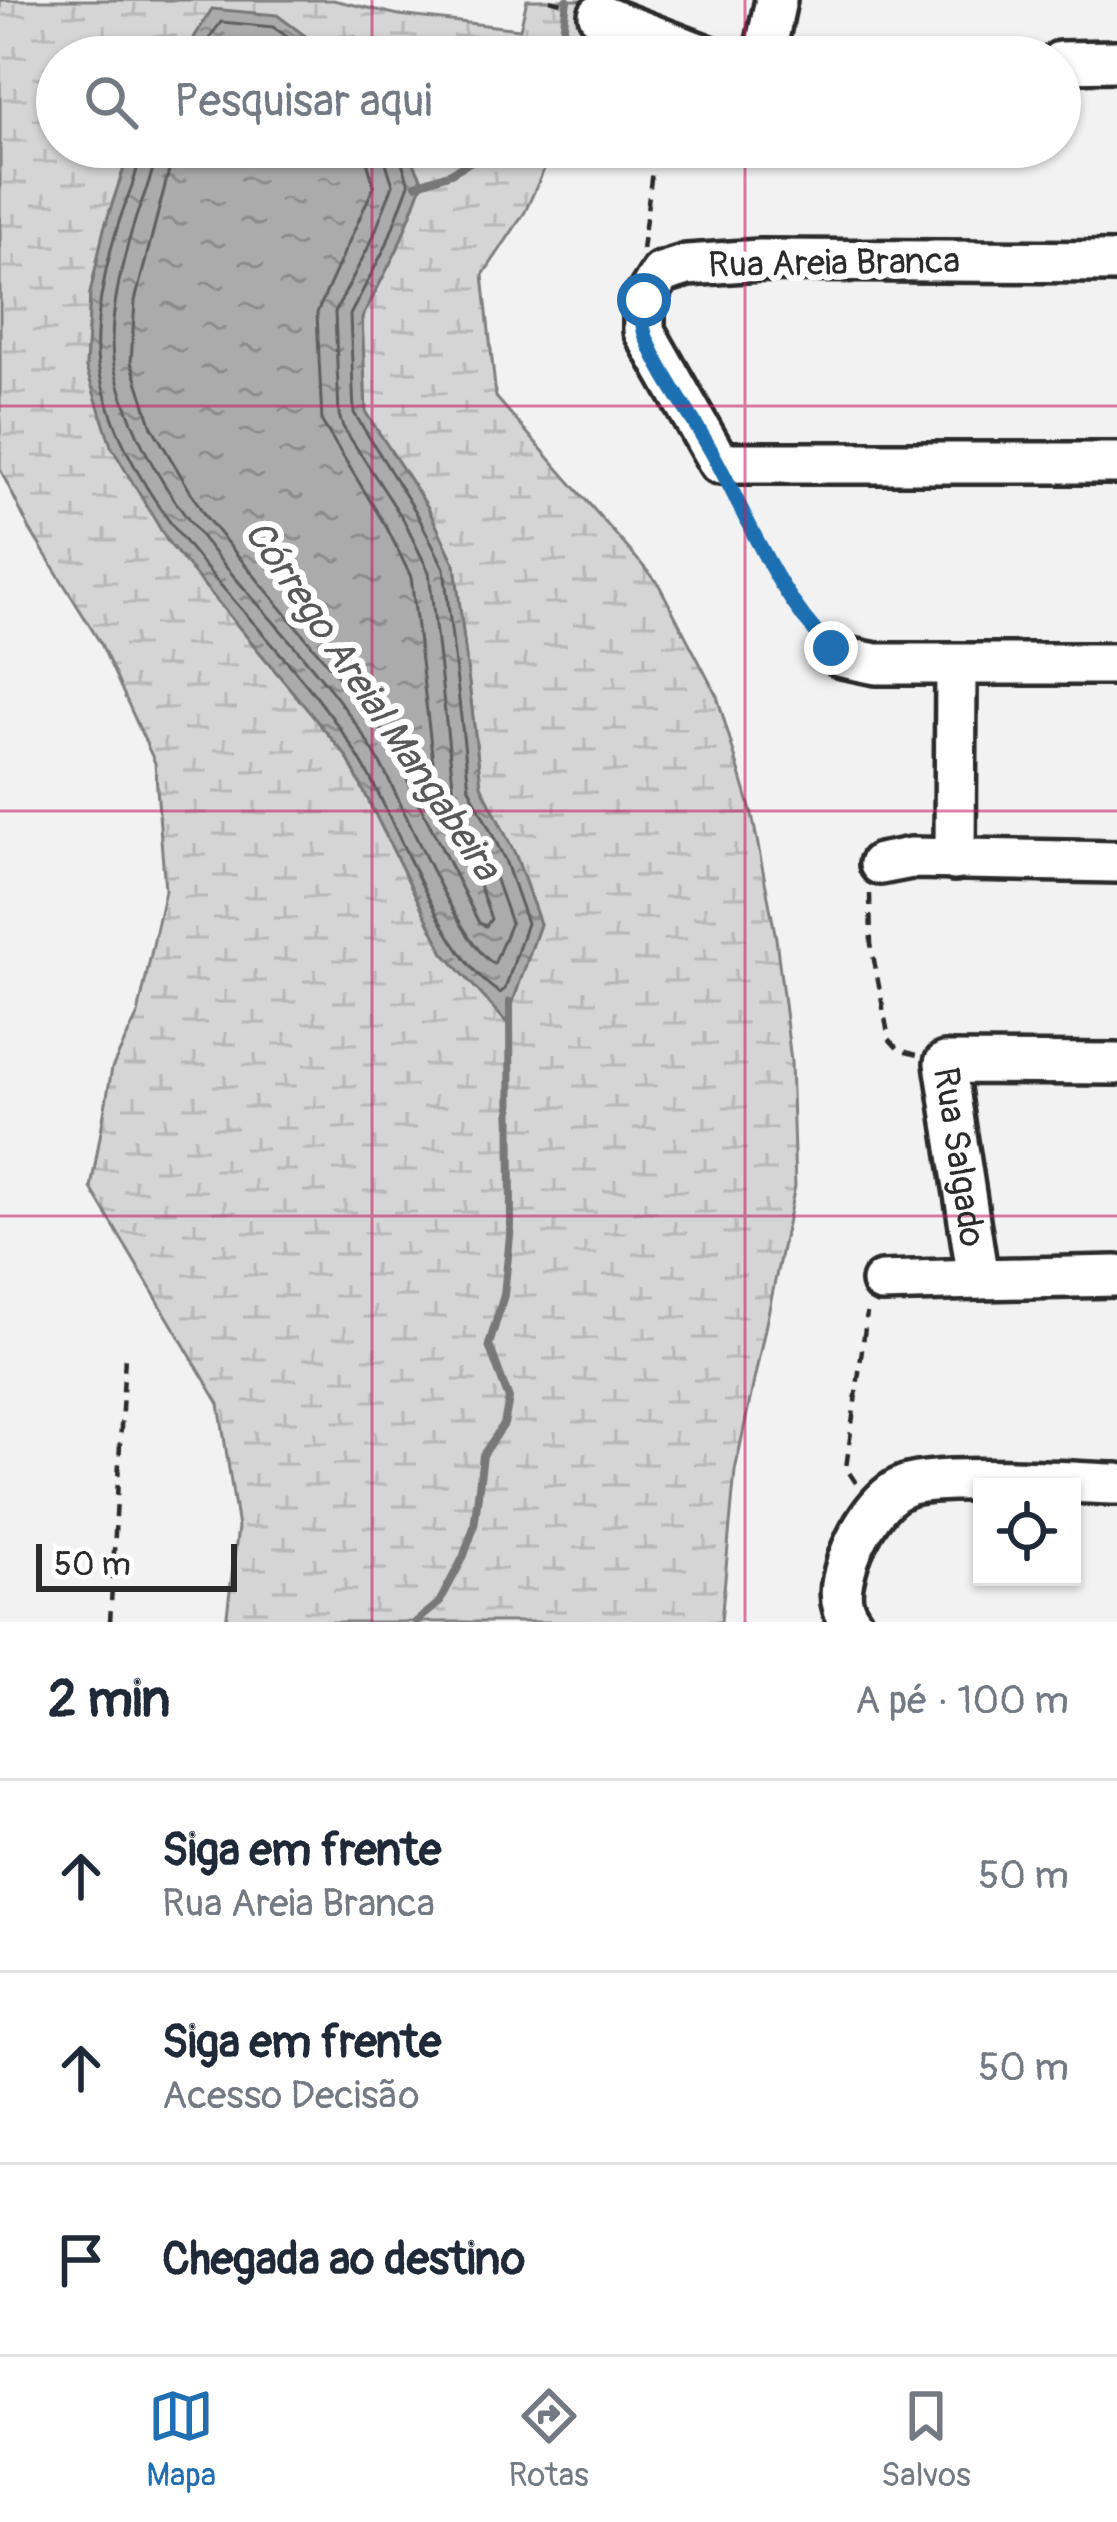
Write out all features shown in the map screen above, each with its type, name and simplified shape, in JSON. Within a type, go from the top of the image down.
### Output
[{"type":"street","points":[[768,36],[776,0]]},
{"type":"street","points":[[599,15],[654,36]]},
{"type":"street","points":[[1081,62],[1117,61]]},
{"type":"street","name":"Rua Areia Branca","points":[[718,463],[644,331],[644,300],[661,273],[688,265],[760,260],[1117,262]]},
{"type":"street","points":[[718,463],[1117,463]]},
{"type":"street","points":[[842,657],[876,664],[1117,664]]},
{"type":"street","points":[[956,665],[956,860]]},
{"type":"street","points":[[880,864],[901,859],[1117,862]]},
{"type":"street","name":"Rua Salgado","points":[[978,1279],[945,1063],[1117,1064]]},
{"type":"street","name":"Rua Salgado","points":[[882,1282],[1117,1276]]},
{"type":"street","points":[[851,1622],[841,1602],[853,1549],[875,1513],[905,1485],[1117,1484]]},
{"type":"path","points":[[652,168],[641,249],[661,273]]},
{"type":"path","points":[[718,463],[730,493],[787,591],[821,639],[842,657]]},
{"type":"path","points":[[880,864],[870,889],[869,916],[889,1039],[903,1052],[945,1063]]},
{"type":"path","points":[[875,1513],[846,1468],[869,1301],[882,1282]]},
{"type":"path","points":[[110,1622],[125,1356]]},
{"type":"green space","points":[[0,0],[333,0],[399,15],[520,29],[527,0],[584,0],[581,36],[289,36],[212,9],[195,36],[36,36],[36,168],[124,168],[90,294],[86,368],[168,542],[347,757],[444,953],[506,1021],[540,924],[516,856],[481,786],[455,565],[427,506],[366,413],[362,318],[397,250],[423,182],[416,168],[545,168],[525,212],[483,275],[496,397],[658,583],[717,696],[752,814],[776,938],[791,1061],[795,1186],[735,1471],[721,1622],[226,1622],[238,1528],[219,1404],[91,1188],[112,1068],[138,1014],[165,890],[155,763],[101,644],[29,528],[0,469]]},
{"type":"water","points":[[212,9],[277,15],[306,36],[195,36]]},
{"type":"water","points":[[124,168],[416,168],[423,182],[397,250],[362,318],[366,413],[427,506],[455,565],[481,785],[516,856],[540,924],[506,1022],[444,953],[347,757],[168,542],[111,446],[86,368],[90,294]]},
{"type":"waterway","name":"Córrego Areial Mangabeira","points":[[563,36],[567,0]]},
{"type":"waterway","name":"Córrego Areial Mangabeira","points":[[416,185],[459,168]]},
{"type":"waterway","name":"Córrego Areial Mangabeira","points":[[416,1622],[439,1603],[463,1558],[474,1527],[483,1455],[504,1424],[509,1399],[489,1345],[504,1295],[511,1226],[510,1002]]},
{"type":"route","points":[[644,300],[644,331],[658,361],[762,550],[804,616],[831,648]]}]
